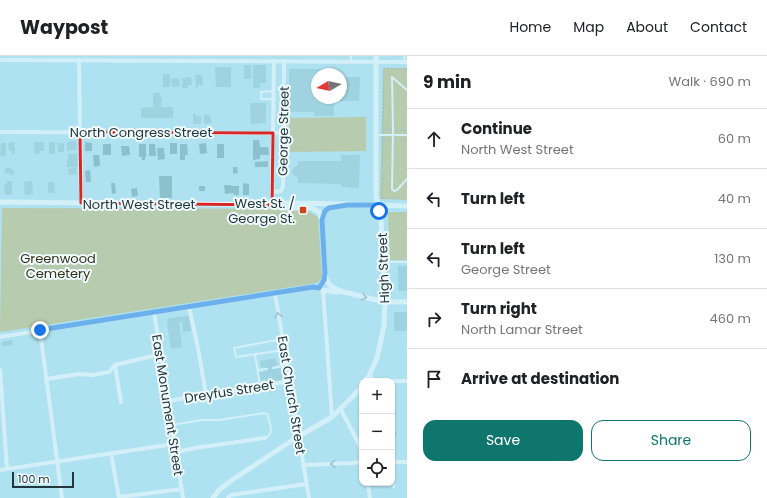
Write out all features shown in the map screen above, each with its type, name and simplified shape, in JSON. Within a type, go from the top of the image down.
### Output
[{"type":"street","points":[[0,60],[79,60],[90,58],[238,58],[274,61],[351,61],[376,59],[406,62]]},
{"type":"street","name":"High Street","points":[[369,376],[377,358],[383,333],[385,302],[381,221],[376,196],[376,59]]},
{"type":"street","points":[[79,60],[81,203]]},
{"type":"street","name":"George Street","points":[[274,61],[272,133],[272,192],[274,205]]},
{"type":"street","name":"George Street","points":[[272,192],[279,192],[282,189],[284,61]]},
{"type":"street","name":"North Congress Street","points":[[0,132],[283,133]]},
{"type":"street","name":"North West Street","points":[[0,202],[274,205],[284,203],[407,206]]},
{"type":"street","name":"North West Street","points":[[274,205],[281,208],[314,208],[319,212],[322,220]]},
{"type":"street","points":[[332,417],[321,289],[325,273],[322,220],[326,209],[347,205]]},
{"type":"street","points":[[325,273],[328,284],[333,288],[344,292],[385,302],[407,302]]},
{"type":"street","points":[[0,336],[313,287],[334,292],[344,292]]},
{"type":"street","name":"East Church Street","points":[[275,293],[309,498]]},
{"type":"street","points":[[189,307],[206,395]]},
{"type":"street","name":"East Monument Street","points":[[154,312],[183,498]]},
{"type":"street","points":[[40,330],[62,498]]},
{"type":"street","points":[[46,379],[79,374],[108,372],[116,365],[161,354]]},
{"type":"street","points":[[116,365],[121,402]]},
{"type":"street","points":[[0,372],[2,426],[7,468]]},
{"type":"street","name":"Dreyfus Street","points":[[168,401],[290,381]]},
{"type":"street","points":[[395,381],[407,381]]},
{"type":"street","points":[[213,498],[219,490],[232,480],[299,436],[332,417],[359,389]]},
{"type":"street","points":[[340,408],[361,450]]},
{"type":"street","points":[[176,452],[265,438]]},
{"type":"street","points":[[0,470],[174,444]]},
{"type":"street","points":[[111,453],[119,498],[182,489]]},
{"type":"street","points":[[303,465],[359,462]]},
{"type":"street","points":[[395,462],[407,462]]},
{"type":"street","points":[[228,498],[231,495],[306,484]]},
{"type":"street","points":[[368,486],[370,498]]},
{"type":"lane","points":[[324,56],[324,61]]},
{"type":"lane","points":[[351,56],[351,61]]},
{"type":"lane","points":[[405,56],[406,62]]},
{"type":"lane","points":[[407,90],[392,77],[392,189],[397,190],[407,179]]},
{"type":"lane","points":[[273,99],[261,99],[261,92],[274,91]]},
{"type":"lane","points":[[376,135],[407,135]]},
{"type":"lane","points":[[383,262],[407,262]]},
{"type":"lane","points":[[282,339],[234,348],[236,357],[284,350]]},
{"type":"lane","points":[[255,354],[260,386]]},
{"type":"lane","points":[[273,368],[287,365]]},
{"type":"lane","points":[[258,370],[267,369]]},
{"type":"lane","points":[[172,426],[202,420],[218,420],[264,413],[268,416],[271,432],[270,436],[265,438]]},
{"type":"highlighted area","points":[[80,132],[273,133],[272,205],[81,203]]},
{"type":"green space","points":[[383,68],[407,68],[407,200],[380,199]]},
{"type":"green space","points":[[366,117],[366,151],[290,152],[289,118]]},
{"type":"green space","name":"Greenwood Cemetery","points":[[2,208],[305,209],[318,217],[322,278],[317,283],[0,332]]},
{"type":"green space","points":[[388,212],[407,212],[407,260],[390,260]]},
{"type":"building","points":[[244,65],[251,65],[251,79],[244,79]]},
{"type":"building","points":[[253,65],[266,65],[266,83],[260,83],[260,88],[253,88]]},
{"type":"building","points":[[215,67],[231,67],[231,87],[216,87]]},
{"type":"building","points":[[289,69],[311,69],[311,104],[334,104],[334,116],[314,116],[314,112],[289,112],[287,102],[289,102]]},
{"type":"building","points":[[163,74],[170,74],[170,87],[163,87]]},
{"type":"building","points":[[195,75],[202,75],[203,85],[198,85],[198,88],[196,88]]},
{"type":"building","points":[[191,77],[192,85],[188,85],[188,88],[182,88],[182,78]]},
{"type":"building","points":[[347,77],[360,77],[359,101],[347,101]]},
{"type":"building","points":[[179,78],[180,86],[172,87],[171,79]]},
{"type":"building","points":[[153,93],[160,93],[160,97],[162,97],[161,107],[173,107],[173,118],[141,118],[141,108],[153,107]]},
{"type":"building","points":[[250,103],[266,103],[266,123],[251,124]]},
{"type":"building","points":[[193,114],[201,117],[201,124],[193,124]]},
{"type":"building","points":[[204,115],[210,115],[211,123],[204,124]]},
{"type":"building","points":[[253,140],[259,140],[260,147],[268,147],[269,155],[260,155],[260,159],[253,160]]},
{"type":"building","points":[[76,141],[77,150],[67,151],[67,142]]},
{"type":"building","points":[[14,142],[15,153],[12,154],[12,151],[9,151],[8,143]]},
{"type":"building","points":[[34,142],[44,142],[44,151],[39,151],[40,154],[35,154]]},
{"type":"building","points":[[49,142],[55,142],[55,154],[49,154]]},
{"type":"building","points":[[85,142],[92,143],[92,151],[85,151]]},
{"type":"building","points":[[1,143],[6,143],[6,156],[0,156]]},
{"type":"building","points":[[57,143],[64,143],[64,152],[58,152]]},
{"type":"building","points":[[170,143],[177,143],[177,154],[170,154]]},
{"type":"building","points":[[206,143],[207,153],[200,154],[199,144]]},
{"type":"building","points":[[103,144],[111,144],[111,155],[103,155]]},
{"type":"building","points":[[139,144],[146,144],[145,160],[142,160],[142,157],[139,157]]},
{"type":"building","points":[[149,144],[155,144],[156,156],[149,156]]},
{"type":"building","points":[[180,144],[187,144],[188,155],[185,155],[185,160],[180,160]]},
{"type":"building","points":[[217,144],[224,144],[224,158],[217,158]]},
{"type":"building","points":[[121,146],[129,146],[130,155],[122,156]]},
{"type":"building","points":[[157,148],[164,148],[165,159],[158,160]]},
{"type":"building","points":[[68,154],[77,154],[77,167],[67,167]]},
{"type":"building","points":[[93,155],[99,155],[100,166],[94,167]]},
{"type":"building","points":[[341,155],[360,155],[359,188],[341,187],[341,184],[298,183],[298,178],[293,175],[293,168],[298,165],[298,161],[341,161]]},
{"type":"building","points":[[268,161],[268,167],[255,167],[255,162]]},
{"type":"building","points":[[76,167],[77,174],[69,175],[68,169]]},
{"type":"building","points":[[233,167],[237,167],[238,173],[233,174]]},
{"type":"building","points":[[5,168],[11,168],[11,170],[14,170],[14,175],[5,173]]},
{"type":"building","points":[[90,170],[91,182],[86,182],[85,171]]},
{"type":"building","points":[[159,176],[172,176],[172,198],[160,198]]},
{"type":"building","points":[[7,181],[12,181],[12,195],[5,195],[4,184],[7,184]]},
{"type":"building","points":[[32,181],[33,194],[25,195],[24,182]]},
{"type":"building","points":[[48,182],[54,182],[55,193],[48,193]]},
{"type":"building","points":[[111,183],[115,183],[116,193],[112,194]]},
{"type":"building","points":[[243,183],[249,184],[249,195],[243,195]]},
{"type":"building","points":[[224,185],[239,186],[239,195],[234,195],[233,193],[225,194]]},
{"type":"building","points":[[199,186],[205,186],[205,191],[199,191]]},
{"type":"building","points":[[137,188],[138,196],[132,197],[131,189]]},
{"type":"building","points":[[398,266],[407,266],[407,291],[398,291]]},
{"type":"building","points":[[394,312],[407,312],[407,331],[394,331]]},
{"type":"building","points":[[189,316],[191,331],[183,332],[182,322],[179,322],[182,347],[171,349],[167,319]]},
{"type":"building","points":[[12,340],[13,345],[2,346],[2,342]]},
{"type":"building","points":[[276,358],[277,366],[272,367],[273,369],[281,368],[283,380],[266,382],[265,379],[260,380],[259,373],[267,370],[266,367],[261,368],[260,361]]},
{"type":"place","name":"West St. / George St.","points":[[303,210]]},
{"type":"route","points":[[40,330],[313,287],[319,288],[325,276],[322,220],[326,209],[347,205],[378,205],[379,211]]}]
